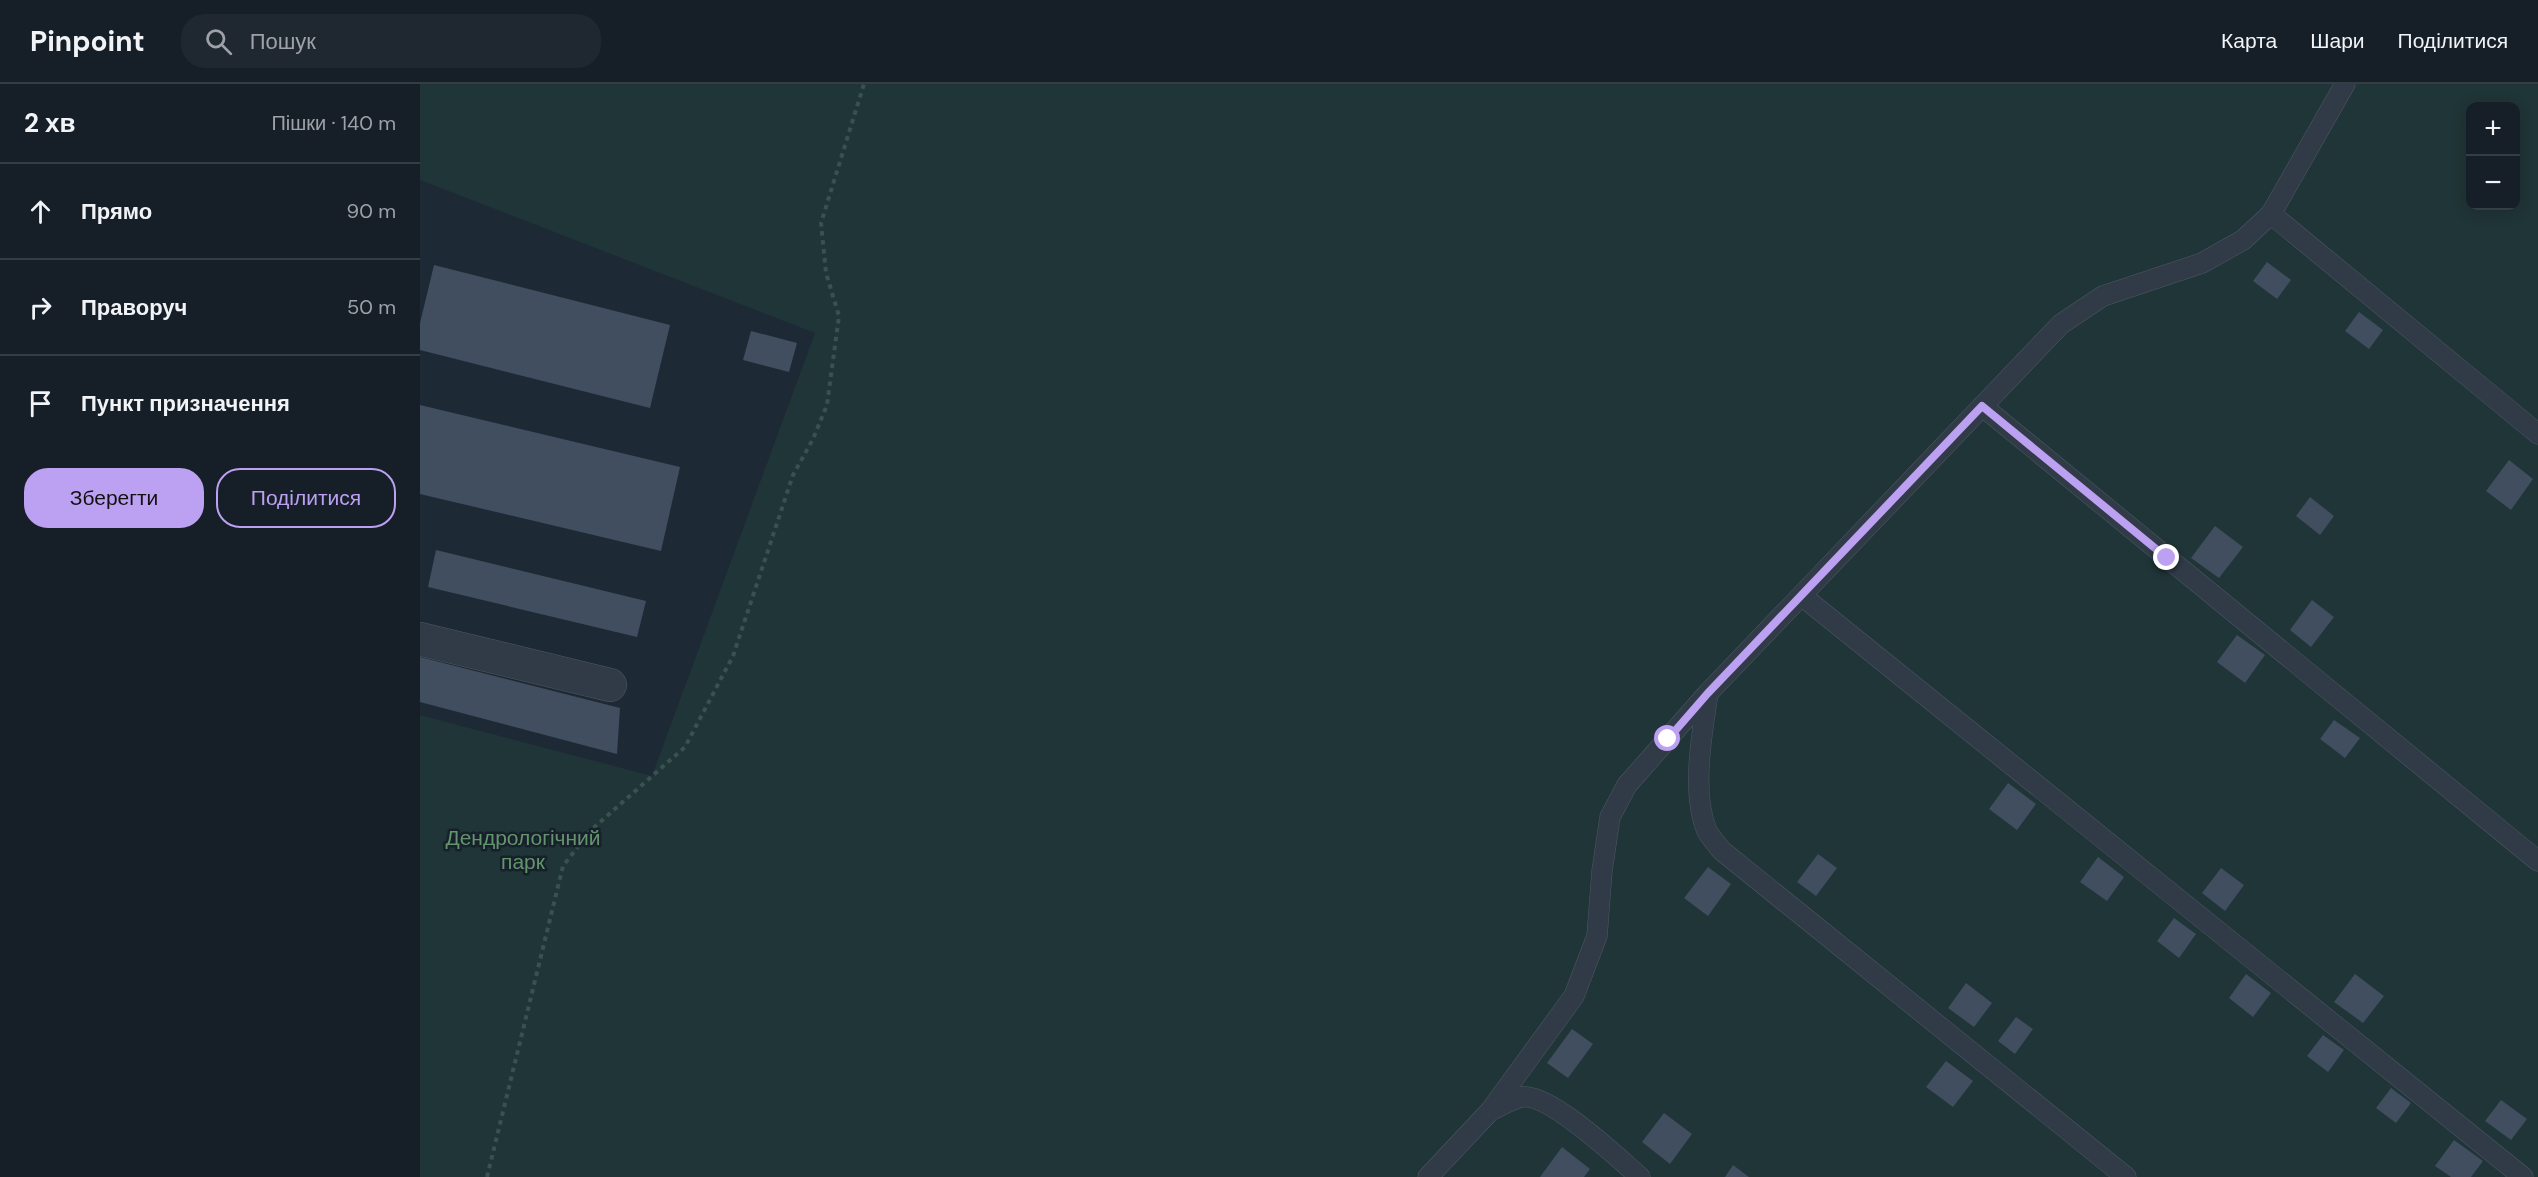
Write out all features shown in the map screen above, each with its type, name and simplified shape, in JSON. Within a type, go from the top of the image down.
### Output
[{"type":"street","points":[[420,639],[610,685]]},
{"type":"lane","points":[[1428,1177],[1491,1110],[1574,996],[1597,936],[1602,871],[1610,817],[1627,784],[1708,693],[2061,324],[2103,296],[2202,264],[2243,240],[2271,214],[2345,84]]},
{"type":"lane","points":[[2271,214],[2538,434]]},
{"type":"lane","points":[[1982,406],[2538,861]]},
{"type":"lane","points":[[1802,596],[2523,1177]]},
{"type":"lane","points":[[1708,693],[1700,748],[1699,794],[1707,831],[1721,850],[2126,1177]]},
{"type":"lane","points":[[1491,1110],[1523,1097],[1544,1104],[1568,1116],[1640,1177]]},
{"type":"path","points":[[488,1177],[563,866],[590,831],[685,747],[703,717],[733,656],[793,475],[813,439],[827,405],[839,316],[826,273],[821,223],[864,84]]},
{"type":"green space","name":"Дендрологічний парк","points":[[420,84],[2538,84],[2538,1177],[420,1177],[420,715],[652,776],[815,333],[420,180]]},
{"type":"building","points":[[2267,262],[2291,280],[2277,299],[2253,281]]},
{"type":"building","points":[[434,265],[670,325],[650,408],[420,350],[420,323]]},
{"type":"building","points":[[2359,312],[2383,330],[2369,349],[2345,331]]},
{"type":"building","points":[[751,331],[797,343],[789,372],[743,360]]},
{"type":"building","points":[[420,405],[680,467],[661,551],[420,494]]},
{"type":"building","points":[[2509,460],[2533,479],[2511,510],[2486,491]]},
{"type":"building","points":[[2310,497],[2334,516],[2320,535],[2296,516]]},
{"type":"building","points":[[2215,526],[2243,547],[2219,578],[2191,558]]},
{"type":"building","points":[[436,550],[646,601],[637,637],[428,587]]},
{"type":"building","points":[[2312,600],[2334,617],[2311,647],[2290,630]]},
{"type":"building","points":[[2237,635],[2265,655],[2245,683],[2217,662]]},
{"type":"building","points":[[420,657],[620,708],[617,754],[420,702]]},
{"type":"building","points":[[2334,720],[2360,738],[2345,758],[2320,739]]},
{"type":"building","points":[[2008,783],[2036,804],[2017,830],[1989,809]]},
{"type":"building","points":[[1818,854],[1837,868],[1816,896],[1797,882]]},
{"type":"building","points":[[2098,857],[2124,877],[2107,901],[2080,882]]},
{"type":"building","points":[[1708,867],[1731,884],[1708,916],[1684,898]]},
{"type":"building","points":[[2221,868],[2244,885],[2225,911],[2202,893]]},
{"type":"building","points":[[2174,918],[2196,934],[2179,958],[2157,941]]},
{"type":"building","points":[[2246,974],[2271,993],[2253,1017],[2229,998]]},
{"type":"building","points":[[2355,974],[2384,996],[2363,1023],[2334,1002]]},
{"type":"building","points":[[1966,983],[1992,1003],[1974,1027],[1948,1008]]},
{"type":"building","points":[[2016,1017],[2033,1029],[2015,1054],[1998,1041]]},
{"type":"building","points":[[1572,1029],[1593,1044],[1568,1078],[1547,1063]]},
{"type":"building","points":[[2323,1035],[2344,1050],[2328,1072],[2307,1056]]},
{"type":"building","points":[[1946,1061],[1973,1081],[1953,1107],[1926,1087]]},
{"type":"building","points":[[2391,1088],[2411,1103],[2396,1123],[2376,1108]]},
{"type":"building","points":[[2501,1100],[2527,1119],[2511,1140],[2485,1121]]},
{"type":"building","points":[[1664,1113],[1692,1134],[1670,1164],[1642,1142]]},
{"type":"building","points":[[2454,1140],[2483,1161],[2471,1177],[2451,1177],[2435,1166]]},
{"type":"building","points":[[1562,1147],[1590,1169],[1584,1177],[1540,1177]]},
{"type":"building","points":[[1733,1165],[1749,1177],[1725,1177]]},
{"type":"route","points":[[1668,739],[1708,693],[1982,406],[2167,558]]}]
